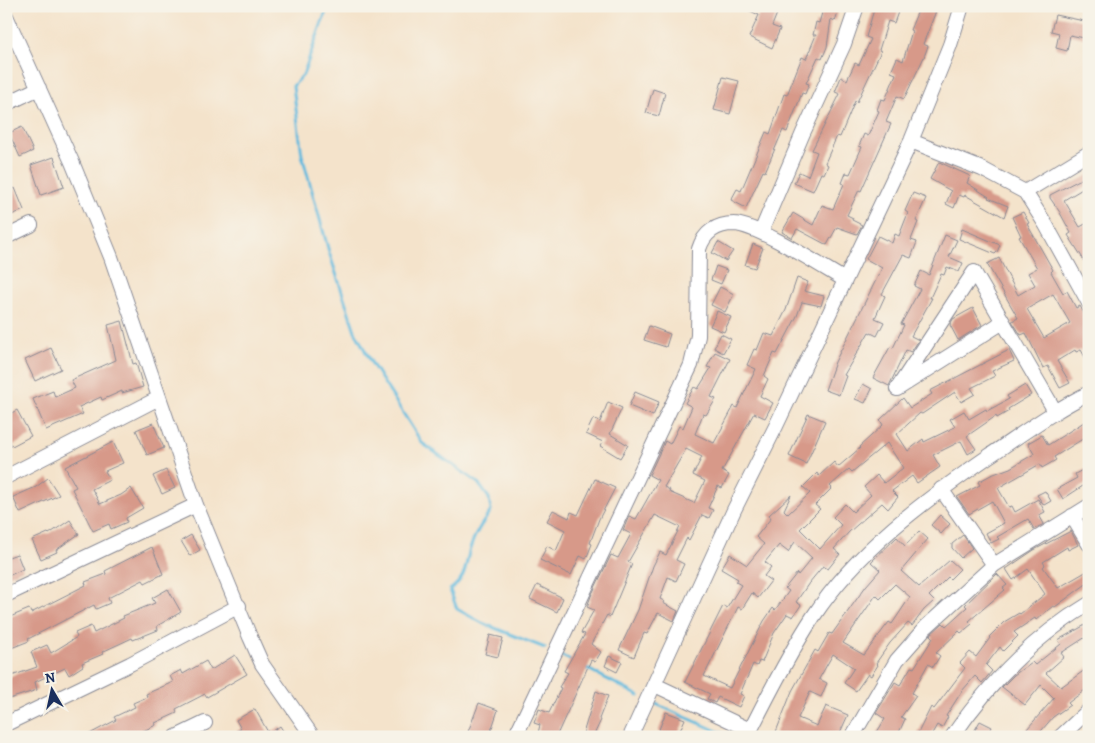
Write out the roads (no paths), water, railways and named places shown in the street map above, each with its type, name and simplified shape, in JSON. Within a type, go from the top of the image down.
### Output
[{"type":"street","points":[[761,232],[803,133],[844,44],[857,6]]},
{"type":"street","points":[[630,737],[734,510],[911,141],[950,45],[962,6]]},
{"type":"street","points":[[6,16],[39,88],[110,257],[196,505],[262,664],[313,737]]},
{"type":"street","points":[[6,104],[39,88]]},
{"type":"street","points":[[911,141],[982,169],[1024,192],[1046,224],[1089,303]]},
{"type":"street","points":[[1024,192],[1089,153]]},
{"type":"street","points":[[515,737],[691,365],[698,336],[699,249],[702,238],[711,229],[734,224],[761,232],[845,280]]},
{"type":"street","points":[[6,237],[31,225]]},
{"type":"street","points":[[1003,322],[897,389],[974,272],[1055,411]]},
{"type":"street","points":[[655,685],[748,734],[813,616],[852,568],[941,489],[1055,411],[1089,393]]},
{"type":"street","points":[[6,477],[159,398]]},
{"type":"street","points":[[941,489],[994,565]]},
{"type":"street","points":[[6,595],[196,505]]},
{"type":"street","points":[[852,737],[897,660],[926,627],[994,565],[1089,506]]},
{"type":"street","points":[[1072,516],[1089,544]]},
{"type":"street","points":[[952,737],[977,700],[1003,671],[1034,643],[1089,604]]},
{"type":"street","points":[[6,724],[130,664],[239,606]]},
{"type":"street","points":[[1060,737],[1089,710]]},
{"type":"street","points":[[176,737],[205,723]]},
{"type":"waterway","points":[[328,6],[303,75],[293,86],[302,155],[329,252],[355,331],[372,364],[422,443],[478,483],[489,498],[491,511],[475,537],[463,574],[456,585],[450,590],[457,609],[482,623],[545,648]]},
{"type":"waterway","points":[[562,656],[572,661]]},
{"type":"waterway","points":[[584,667],[639,696]]},
{"type":"waterway","points":[[656,704],[724,734]]}]
